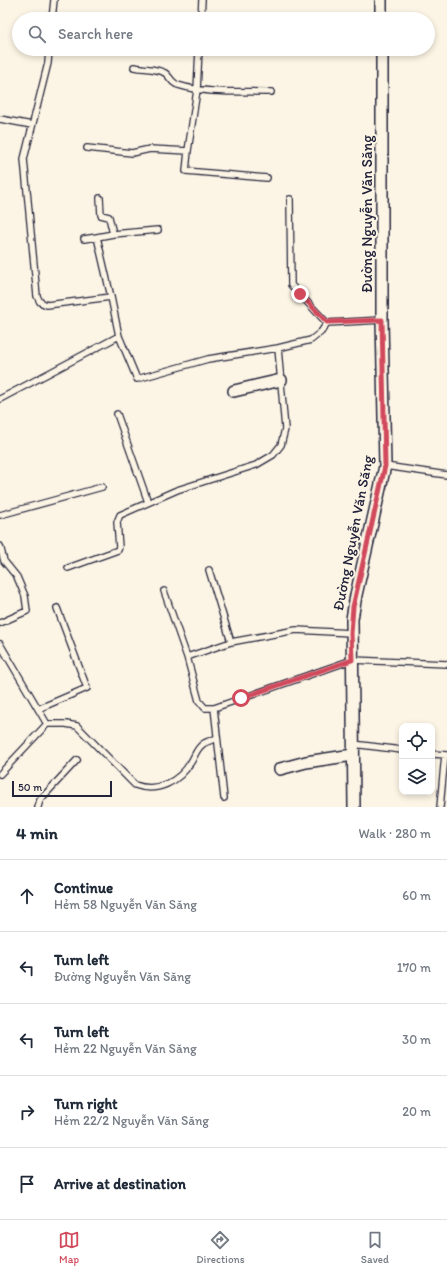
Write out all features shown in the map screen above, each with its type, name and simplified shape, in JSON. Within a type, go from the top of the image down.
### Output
[{"type":"street","points":[[381,0],[381,12]]},
{"type":"street","name":"Đường Nguyễn Văn Săng","points":[[354,807],[351,633],[352,613],[385,466],[382,320],[382,56]]},
{"type":"street","points":[[234,391],[281,380]]},
{"type":"street","points":[[280,769],[353,750]]},
{"type":"lane","points":[[53,12],[54,0]]},
{"type":"lane","points":[[201,12],[202,0]]},
{"type":"lane","points":[[48,56],[25,152],[24,165],[38,299],[43,304],[47,305],[111,297]]},
{"type":"lane","points":[[199,56],[198,90],[186,171],[267,178]]},
{"type":"lane","points":[[134,67],[162,71],[167,74],[171,81],[176,85],[198,90],[271,92]]},
{"type":"lane","points":[[0,119],[32,125]]},
{"type":"lane","points":[[87,148],[132,153],[150,148],[188,151]]},
{"type":"lane","points":[[100,198],[101,215],[108,216],[113,234]]},
{"type":"lane","points":[[290,199],[291,285],[327,322],[382,320]]},
{"type":"lane","points":[[84,239],[113,234],[158,230]]},
{"type":"lane","points":[[97,237],[119,336],[137,379],[208,359],[278,348],[310,340],[321,332],[327,322]]},
{"type":"lane","points":[[0,399],[119,336]]},
{"type":"lane","points":[[68,568],[118,550],[117,519],[120,515],[177,490],[256,465],[273,455],[282,444],[285,429],[278,348]]},
{"type":"lane","points":[[117,414],[148,502]]},
{"type":"lane","points":[[385,466],[447,475]]},
{"type":"lane","points":[[0,515],[102,487]]},
{"type":"lane","points":[[0,546],[4,561],[17,577],[25,596],[27,611],[0,623]]},
{"type":"lane","points":[[209,570],[231,642]]},
{"type":"lane","points":[[164,591],[187,657],[199,701],[205,708],[214,708],[352,660],[447,664]]},
{"type":"lane","points":[[38,709],[87,688],[57,608]]},
{"type":"lane","points":[[187,657],[231,642],[296,630],[351,633]]},
{"type":"lane","points":[[0,644],[47,724]]},
{"type":"lane","points":[[214,708],[224,798]]},
{"type":"lane","points":[[0,774],[47,724],[66,724],[77,726],[135,785],[143,788],[165,785],[177,779],[185,772],[198,749],[203,744],[217,738]]},
{"type":"lane","points":[[353,750],[399,750]]},
{"type":"lane","points":[[435,754],[446,755],[440,807]]},
{"type":"lane","points":[[38,807],[40,800],[77,760]]},
{"type":"route","points":[[241,698],[352,660],[351,633],[353,607],[385,466],[382,320],[327,322],[300,294]]}]
